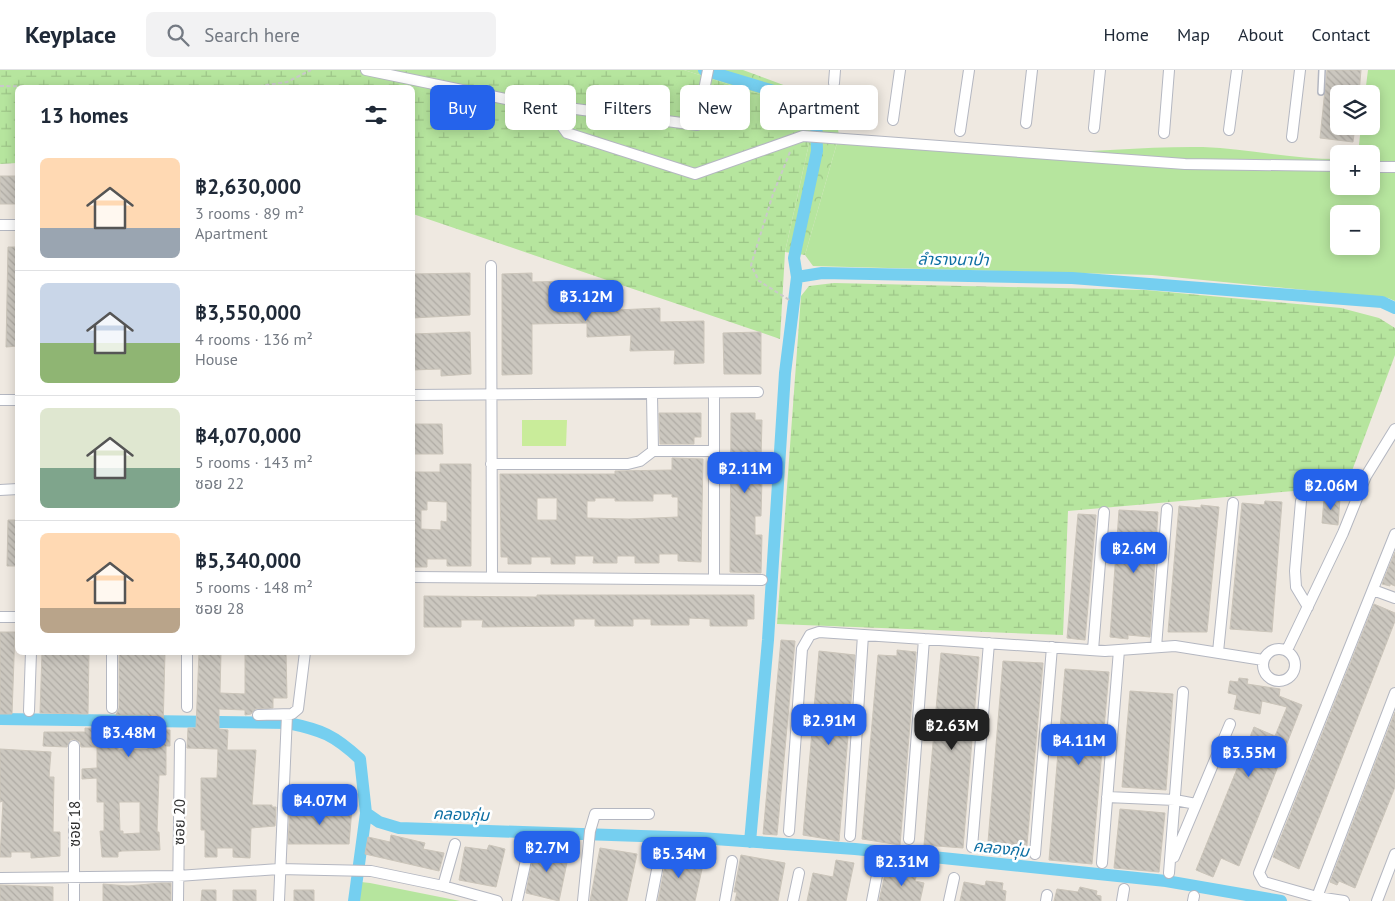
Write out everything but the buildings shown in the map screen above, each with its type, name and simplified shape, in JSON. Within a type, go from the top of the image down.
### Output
[{"type":"street","points":[[366,70],[505,98]]},
{"type":"street","points":[[576,109],[697,125],[708,70]]},
{"type":"street","points":[[834,82],[835,70]]},
{"type":"street","points":[[893,120],[900,70]]},
{"type":"street","points":[[960,131],[969,70]]},
{"type":"street","points":[[1026,123],[1032,70]]},
{"type":"street","points":[[1094,128],[1100,70]]},
{"type":"street","points":[[1164,133],[1170,70]]},
{"type":"street","points":[[1229,130],[1237,70]]},
{"type":"street","points":[[1292,137],[1300,70]]},
{"type":"street","points":[[565,130],[567,133],[695,174],[799,137],[1186,164],[1330,166]]},
{"type":"street","points":[[1380,167],[1395,167]]},
{"type":"street","points":[[0,225],[15,225]]},
{"type":"street","points":[[491,266],[492,577]]},
{"type":"street","points":[[415,395],[714,394],[758,392]]},
{"type":"street","points":[[652,394],[653,451]]},
{"type":"street","points":[[714,394],[714,578]]},
{"type":"street","points":[[0,400],[15,400]]},
{"type":"street","points":[[1288,650],[1343,533],[1366,476],[1395,429]]},
{"type":"street","points":[[491,464],[628,464],[640,462],[653,451],[714,451]]},
{"type":"street","points":[[0,490],[15,489]]},
{"type":"street","points":[[1301,501],[1295,571],[1296,587],[1308,607]]},
{"type":"street","points":[[1218,652],[1233,503]]},
{"type":"street","points":[[1156,647],[1167,509]]},
{"type":"street","points":[[1093,650],[1104,512]]},
{"type":"street","points":[[1344,901],[1317,897],[1264,882],[1259,873],[1395,534]]},
{"type":"street","points":[[415,577],[714,578],[762,580]]},
{"type":"street","points":[[1373,590],[1395,598]]},
{"type":"street","points":[[0,617],[15,617]]},
{"type":"street","points":[[789,831],[802,649],[804,641],[810,635],[819,632],[1093,650],[1175,646],[1264,660]]},
{"type":"street","points":[[850,836],[863,635]]},
{"type":"street","points":[[910,839],[924,639]]},
{"type":"street","points":[[972,847],[989,643]]},
{"type":"street","points":[[1035,854],[1052,647]]},
{"type":"street","points":[[1275,649],[1288,650],[1294,656],[1296,667],[1294,672],[1286,680],[1270,679],[1264,670],[1266,655],[1275,649]]},
{"type":"street","points":[[1102,863],[1119,650]]},
{"type":"street","points":[[29,711],[31,655]]},
{"type":"street","points":[[112,655],[112,708]]},
{"type":"street","points":[[187,655],[187,707]]},
{"type":"street","points":[[279,901],[287,720],[298,710],[305,655]]},
{"type":"street","points":[[1183,692],[1170,869],[1230,724]]},
{"type":"street","points":[[1317,897],[1395,693]]},
{"type":"street","points":[[258,714],[287,720]]},
{"type":"street","name":"ซอย 20","points":[[178,901],[180,744]]},
{"type":"street","name":"ซอย 18","points":[[74,746],[74,901]]},
{"type":"street","points":[[1107,797],[1175,800],[1196,804]]},
{"type":"street","points":[[583,901],[590,835],[595,814],[648,814]]},
{"type":"street","points":[[443,886],[455,844]]},
{"type":"street","points":[[651,901],[662,844]]},
{"type":"street","points":[[517,901],[528,851]]},
{"type":"street","points":[[1377,901],[1395,854]]},
{"type":"street","points":[[725,901],[732,861]]},
{"type":"street","points":[[0,878],[178,876],[279,869],[371,871],[443,886],[497,901]]},
{"type":"street","points":[[872,901],[878,870]]},
{"type":"street","points":[[793,901],[799,873]]},
{"type":"street","points":[[949,901],[954,878]]},
{"type":"street","points":[[1122,901],[1124,889]]},
{"type":"lane","points":[[1321,92],[1322,70]]},
{"type":"path","points":[[266,85],[287,82],[312,70]]},
{"type":"path","points":[[0,86],[15,86]]},
{"type":"path","points":[[791,301],[759,281],[751,265],[773,194],[799,137]]},
{"type":"green space","points":[[0,70],[684,70],[731,85],[680,85],[680,130],[750,130],[750,91],[760,94],[760,130],[812,130],[785,252],[780,339],[415,215],[415,85],[15,85],[15,163],[0,164]]},
{"type":"green space","points":[[684,70],[743,70],[783,85],[760,85],[760,94],[750,91],[750,85],[731,85]]},
{"type":"green space","points":[[1368,70],[1395,70],[1395,301],[1388,298],[1152,275],[813,266],[805,255],[839,136],[995,151],[1064,152],[1203,147],[1330,158],[1330,195],[1380,195],[1380,145],[1359,145],[1360,135],[1380,135],[1380,85],[1366,85]]},
{"type":"green space","points":[[812,130],[838,130],[839,136],[805,255],[785,252]]},
{"type":"green space","points":[[834,283],[1146,290],[1341,308],[1379,318],[1395,328],[1395,355],[1343,495],[1294,491],[1068,511],[1063,635],[777,624],[801,296],[809,286]]},
{"type":"green space","points":[[522,420],[567,420],[566,446],[522,446]]},
{"type":"green space","points":[[361,882],[370,883],[460,901],[358,901]]},
{"type":"waterway","name":"ลำรางนาป่า","points":[[704,70],[811,104],[816,112],[817,151],[794,258],[797,277],[822,273],[1072,278],[1382,302],[1395,308]]},
{"type":"waterway","points":[[750,842],[768,640],[785,373],[797,277]]},
{"type":"waterway","name":"คลองกุ่ม","points":[[0,719],[288,723],[310,728],[335,739],[360,759],[366,813],[379,822],[399,828],[700,838],[855,849],[1166,881],[1281,901]]},
{"type":"waterway","points":[[354,901],[366,813]]}]
